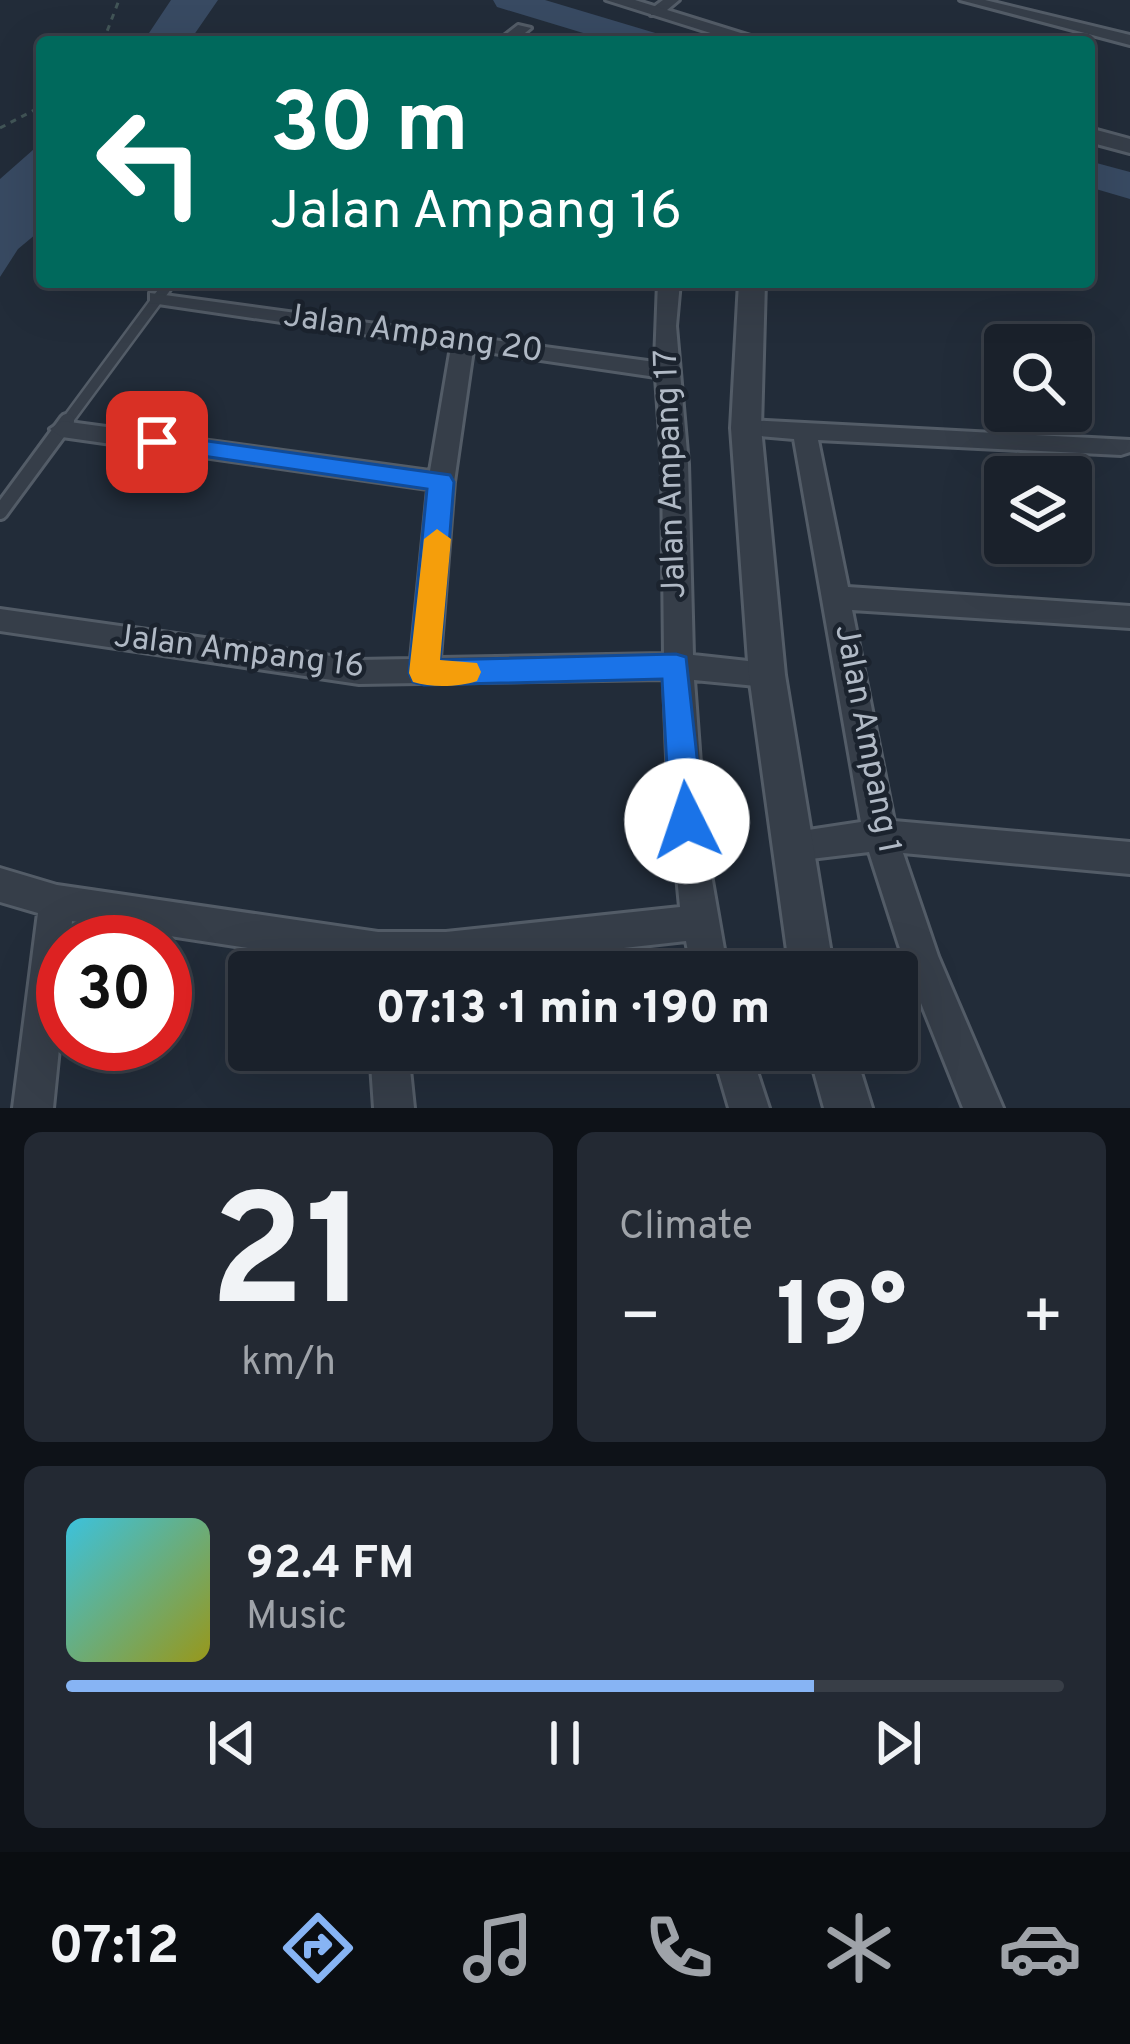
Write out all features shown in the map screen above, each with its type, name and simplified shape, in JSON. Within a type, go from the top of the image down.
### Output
[{"type":"street","points":[[615,0],[664,6],[744,36]]},
{"type":"street","points":[[967,0],[1130,40]]},
{"type":"street","points":[[512,36],[523,28]]},
{"type":"street","points":[[1095,136],[1130,146]]},
{"type":"street","name":"Jalan Ampang 17","points":[[669,288],[676,666],[705,951]]},
{"type":"street","points":[[752,288],[746,428],[767,675],[809,951]]},
{"type":"street","name":"Jalan Ampang 20","points":[[164,290],[463,342],[669,370]]},
{"type":"street","points":[[424,673],[441,482],[463,342]]},
{"type":"street","points":[[746,428],[1125,449]]},
{"type":"street","points":[[62,429],[441,482]]},
{"type":"street","name":"Jalan Ampang 1","points":[[804,429],[880,836],[921,958],[983,1108]]},
{"type":"street","points":[[839,598],[1130,617]]},
{"type":"street","name":"Jalan Ampang 16","points":[[0,620],[260,660],[424,673],[676,666],[767,675]]},
{"type":"street","points":[[794,845],[880,836],[1130,858]]},
{"type":"street","points":[[0,885],[57,902],[325,951]]},
{"type":"street","points":[[33,1108],[57,902]]},
{"type":"street","points":[[440,951],[699,922]]},
{"type":"street","points":[[390,1071],[394,1108]]},
{"type":"street","points":[[738,1071],[749,1108]]},
{"type":"street","points":[[837,1071],[848,1108]]},
{"type":"lane","points":[[0,512],[164,290]]},
{"type":"path","points":[[105,36],[119,0]]},
{"type":"path","points":[[0,128],[36,109]]},
{"type":"water","points":[[171,0],[218,0],[193,36],[147,36]]},
{"type":"water","points":[[36,147],[36,234],[18,249],[0,277],[0,179]]},
{"type":"waterway","points":[[509,0],[630,36]]},
{"type":"waterway","points":[[1095,175],[1130,186]]},
{"type":"slow traffic","points":[[437,539],[424,673],[466,672]]},
{"type":"route","points":[[157,442],[441,482],[424,673],[676,666],[687,821]]}]
